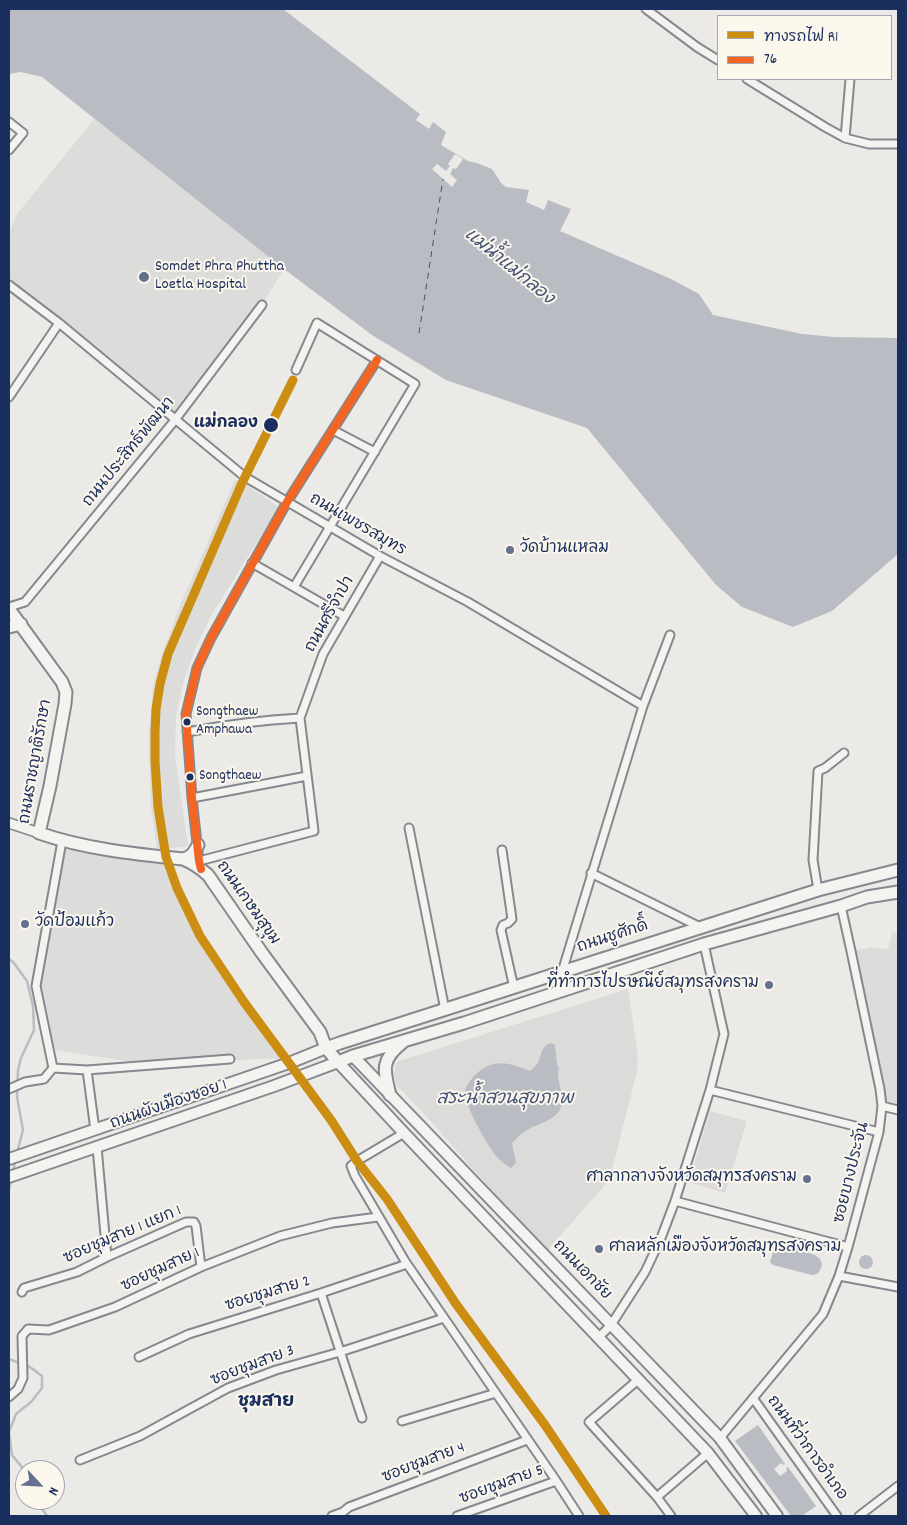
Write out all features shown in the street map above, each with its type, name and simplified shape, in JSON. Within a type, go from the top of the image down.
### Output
[{"type":"main road","name":"ถนนราชญาติรักษา","points":[[9,608],[57,674],[66,692],[50,786],[39,833],[62,841],[113,851],[183,859],[200,865]]},
{"type":"main road","points":[[9,627],[21,624]]},
{"type":"main road","points":[[183,859],[195,852],[198,845]]},
{"type":"main road","name":"ถนนเกษมสุขุม","points":[[200,865],[320,1032],[326,1048]]},
{"type":"main road","name":"ถนนชูศักดิ์","points":[[326,1048],[818,890],[898,870]]},
{"type":"main road","points":[[326,1048],[338,1062],[464,1023],[704,944],[868,897],[898,892]]},
{"type":"main road","points":[[459,1005],[464,1023]]},
{"type":"main road","name":"ถนนเกษมสุขุม","points":[[320,1032],[340,1042]]},
{"type":"main road","points":[[390,1095],[384,1064],[391,1053],[405,1040]]},
{"type":"main road","points":[[340,1042],[353,1056]]},
{"type":"main road","name":"ถนนผังเมืองซอย 1","points":[[11,1158],[268,1070],[326,1048]]},
{"type":"main road","name":"ถนนเอกชัย","points":[[353,1056],[720,1438],[777,1516]]},
{"type":"main road","name":"ถนนผังเมืองซอย 1","points":[[9,1177],[274,1086],[338,1062]]},
{"type":"main road","name":"ถนนเอกชัย","points":[[338,1062],[708,1453],[756,1516]]},
{"type":"main road","points":[[268,1070],[274,1086]]},
{"type":"street","points":[[646,9],[717,59]]},
{"type":"street","points":[[749,80],[845,138],[869,144],[898,144]]},
{"type":"street","points":[[845,138],[850,80]]},
{"type":"street","points":[[9,122],[23,133],[9,150]]},
{"type":"street","name":"ถนนเพชรสมุทร","points":[[9,285],[59,322],[245,477],[380,556],[468,602],[643,706]]},
{"type":"street","name":"ถนนประสิทธ์พัฒนา","points":[[9,608],[25,602],[175,420],[262,305]]},
{"type":"street","points":[[9,397],[59,322]]},
{"type":"street","points":[[294,587],[331,528],[415,384],[317,323],[296,370]]},
{"type":"street","name":"ถนนเกษมสุขุม","points":[[200,865],[192,798],[186,714],[197,668],[210,638],[287,502],[377,360]]},
{"type":"street","points":[[333,430],[375,452]]},
{"type":"street","name":"ถนนศรีจำปา","points":[[200,865],[314,832],[300,718],[323,654],[380,556]]},
{"type":"street","points":[[252,563],[344,616]]},
{"type":"street","points":[[562,972],[643,706],[670,635]]},
{"type":"street","points":[[187,732],[232,724],[300,718]]},
{"type":"street","points":[[818,890],[813,860],[818,771],[825,768],[844,753]]},
{"type":"street","points":[[192,798],[307,776]]},
{"type":"street","points":[[9,823],[39,833]]},
{"type":"street","points":[[410,828],[445,1010]]},
{"type":"street","points":[[53,1068],[36,986],[62,841]]},
{"type":"street","points":[[502,850],[512,919],[503,925],[501,930],[514,988]]},
{"type":"street","points":[[591,873],[700,927]]},
{"type":"street","name":"ซอยบางประจัน","points":[[720,1438],[823,1314],[839,1276],[848,1247],[879,1132],[882,1106],[841,906]]},
{"type":"street","points":[[598,1338],[611,1324],[645,1272],[661,1238],[710,1090],[724,1034],[704,944]]},
{"type":"street","points":[[53,1068],[87,1070],[230,1059]]},
{"type":"street","points":[[10,1088],[25,1082],[44,1079],[53,1068]]},
{"type":"street","points":[[87,1070],[95,1130]]},
{"type":"street","points":[[710,1090],[879,1132]]},
{"type":"street","points":[[882,1106],[898,1110]]},
{"type":"street","points":[[404,1133],[351,1166],[355,1176],[407,1264],[578,1516]]},
{"type":"street","points":[[98,1147],[107,1257]]},
{"type":"street","points":[[674,1201],[848,1247]]},
{"type":"street","name":"ซอยชุมสาย 1","points":[[9,1397],[18,1389],[23,1378],[22,1336],[28,1329],[49,1330],[115,1307],[201,1267],[280,1236],[332,1223],[378,1217]]},
{"type":"street","name":"ซอยชุมสาย 1 แยก 1","points":[[22,1292],[24,1288],[77,1272],[186,1222],[194,1222],[196,1226],[201,1267]]},
{"type":"street","name":"ซอยชุมสาย 2","points":[[139,1357],[189,1334],[407,1264]]},
{"type":"street","points":[[839,1276],[898,1287]]},
{"type":"street","points":[[321,1293],[362,1418]]},
{"type":"street","name":"ซอยชุมสาย 3","points":[[80,1460],[140,1436],[228,1388],[276,1370],[340,1352],[444,1318]]},
{"type":"street","points":[[639,1379],[589,1422],[657,1497],[671,1516]]},
{"type":"street","points":[[402,1421],[496,1393]]},
{"type":"street","name":"ถนนที่ว่าการอำเภอ","points":[[753,1398],[837,1516]]},
{"type":"street","name":"ซอยชุมสาย 4","points":[[332,1516],[344,1514],[349,1507],[528,1440]]},
{"type":"street","points":[[657,1497],[708,1453]]},
{"type":"street","name":"ซอยชุมสาย 5","points":[[457,1516],[556,1481]]},
{"type":"street","points":[[859,1516],[898,1487]]},
{"type":"shaded area","name":"Somdet Phra Phuttha Loetla Hospital","points":[[95,118],[284,269],[262,305],[175,420],[9,285],[9,233],[17,214]]},
{"type":"shaded area","points":[[235,480],[248,486],[279,507],[212,614],[195,649],[184,680],[176,716],[175,756],[188,846],[157,849],[151,807],[149,757],[153,686],[160,660],[179,608]]},
{"type":"shaded area","points":[[62,841],[166,857],[165,871],[172,873],[200,936],[244,1002],[285,1058],[144,1064],[49,1049],[36,986]]},
{"type":"shaded area","points":[[892,932],[898,933],[898,1110],[882,1106],[851,951],[871,947],[888,949]]},
{"type":"shaded area","points":[[628,989],[638,1055],[637,1071],[611,1174],[605,1185],[546,1252],[428,1118],[396,1085],[394,1074],[396,1063]]},
{"type":"shaded area","points":[[710,1111],[747,1121],[725,1193],[689,1182]]},
{"type":"water","name":"แม่น้ำแม่กลอง","points":[[9,9],[283,9],[420,114],[416,120],[429,129],[433,122],[446,132],[441,145],[468,161],[492,169],[506,187],[529,190],[526,202],[544,210],[548,200],[571,209],[560,231],[671,279],[699,294],[713,315],[802,334],[834,337],[898,338],[898,554],[832,611],[793,627],[742,607],[716,585],[587,428],[446,380],[372,335],[284,269],[42,77],[21,72],[9,74]]},
{"type":"water","name":"สระน้ำสวนสุขภาพ","points":[[551,1043],[555,1045],[559,1068],[558,1077],[562,1097],[561,1107],[551,1118],[527,1130],[512,1143],[516,1163],[511,1168],[498,1158],[484,1137],[466,1099],[466,1089],[474,1076],[481,1070],[494,1064],[514,1065],[530,1071],[538,1063],[544,1048]]},
{"type":"water","points":[[785,1244],[815,1255],[822,1264],[819,1272],[812,1275],[773,1265],[770,1262],[775,1246]]},
{"type":"water","points":[[863,1255],[869,1255],[873,1262],[869,1269],[863,1269],[859,1265],[859,1259]]},
{"type":"water","points":[[758,1425],[785,1464],[781,1463],[774,1469],[780,1476],[787,1471],[786,1468],[788,1467],[816,1506],[802,1516],[791,1516],[735,1441]]},
{"type":"pier","points":[[455,154],[463,159],[456,169],[453,168],[450,174],[457,180],[452,187],[432,169],[437,164],[446,171],[450,166],[448,164]]},
{"type":"waterway","points":[[9,959],[27,981],[33,1006],[34,1030],[21,1058],[18,1070],[17,1097],[23,1130],[17,1153]]},
{"type":"waterway","points":[[13,1173],[15,1161]]},
{"type":"waterway","points":[[9,1189],[11,1181]]},
{"type":"waterway","points":[[9,1359],[30,1367],[42,1376],[42,1388],[31,1402],[16,1414],[9,1432],[12,1455],[16,1460]]},
{"type":"waterway","points":[[43,1510],[47,1516]]},
{"type":"ferry route","points":[[419,333],[443,179]]},
{"type":"rail line","name":"R1","points":[[293,380],[242,483],[168,654],[160,684],[156,709],[155,761],[158,807],[166,857],[177,888],[200,936],[244,1002],[331,1120],[357,1161],[387,1199],[456,1304],[545,1425],[606,1516]]},
{"type":"transit line","name":"76","points":[[201,869],[192,798],[186,714],[197,668],[211,638],[287,502],[377,360]]},
{"type":"place","name":"Somdet Phra Phuttha Loetla Hospital","points":[[144,277]]},
{"type":"place","name":"แม่กลอง","points":[[271,425]]},
{"type":"place","name":"วัดบ้านแหลม","points":[[510,550]]},
{"type":"place","name":"Songthaew Amphawa","points":[[187,722]]},
{"type":"place","name":"Songthaew","points":[[190,777]]},
{"type":"place","name":"วัดป้อมแก้ว","points":[[25,924]]},
{"type":"place","name":"ที่ทำการไปรษณีย์สมุทรสงคราม","points":[[769,985]]},
{"type":"place","name":"ศาลากลางจังหวัดสมุทรสงคราม","points":[[807,1179]]},
{"type":"place","name":"ศาลหลักเมืองจังหวัดสมุทรสงคราม","points":[[599,1249]]},
{"type":"district","name":"ชุมสาย","points":[[266,1404]]}]
